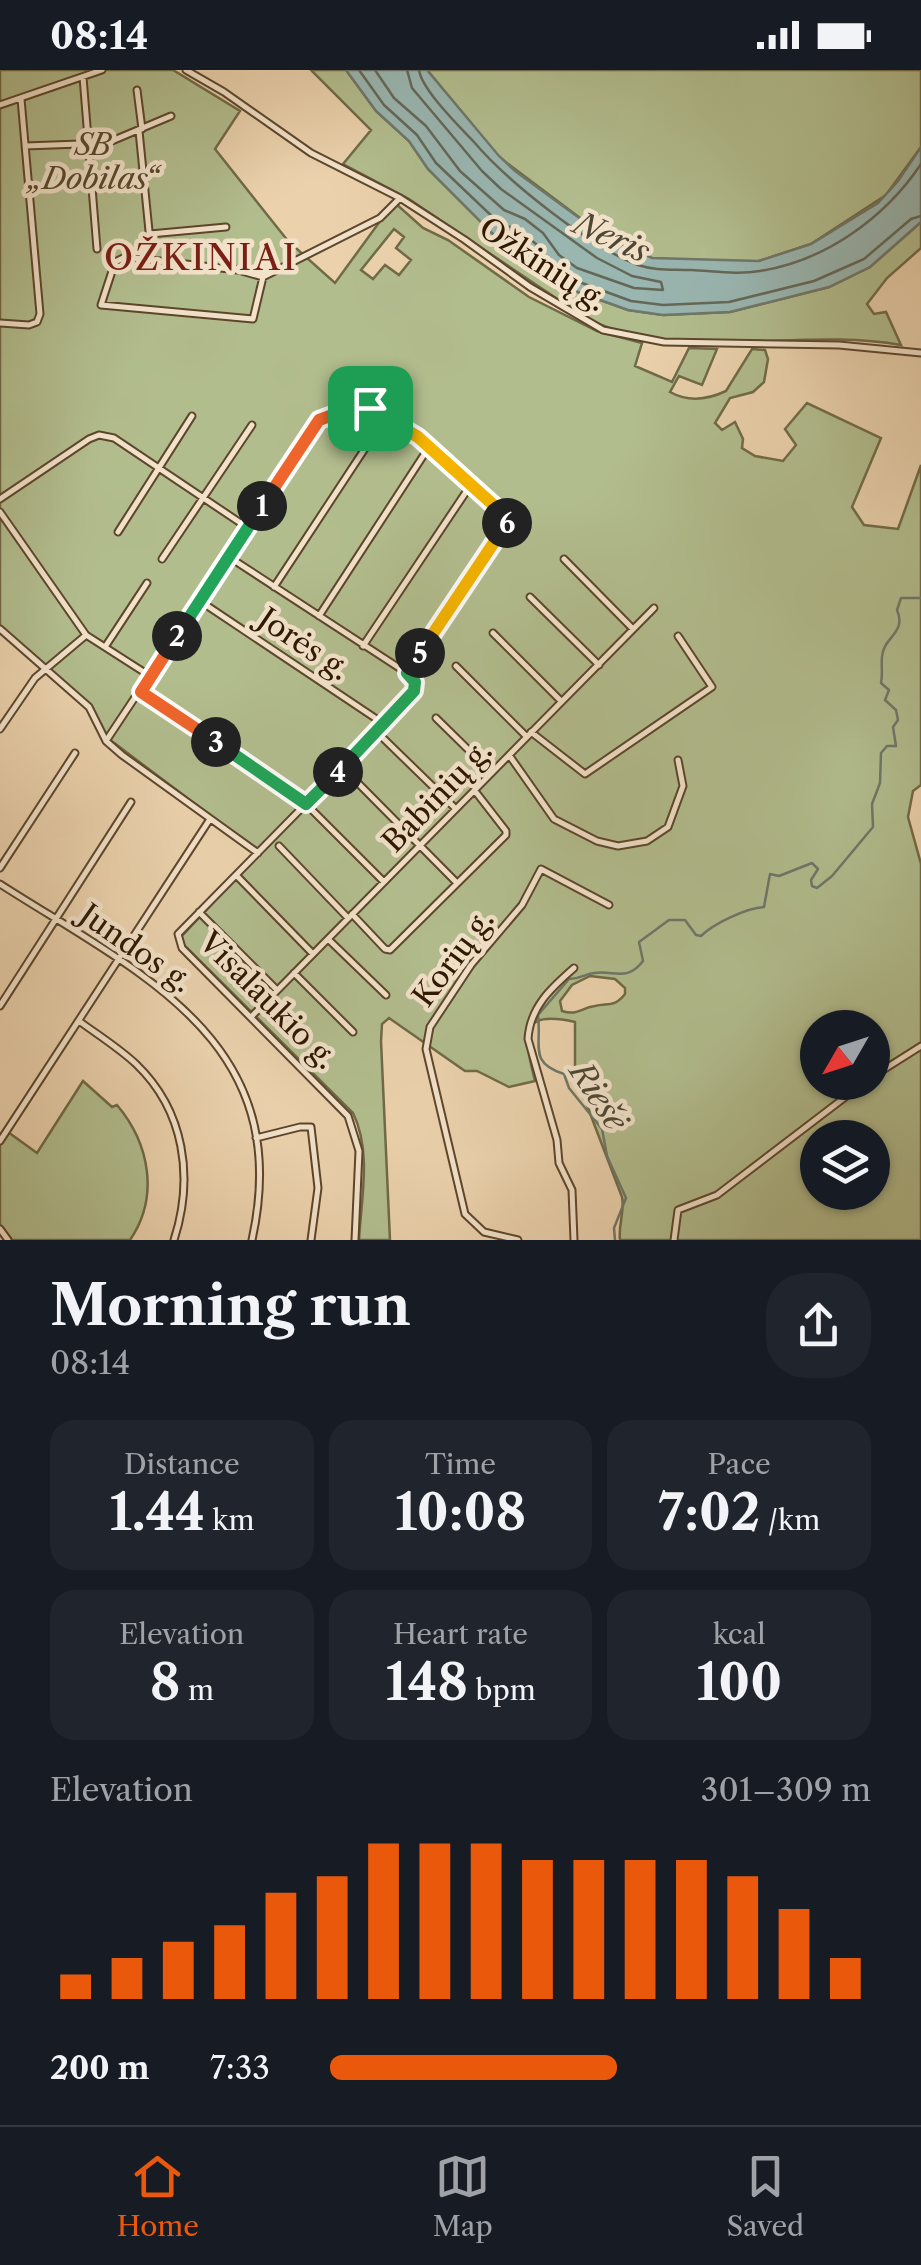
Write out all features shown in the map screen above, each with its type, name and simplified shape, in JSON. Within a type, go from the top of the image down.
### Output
[{"type":"street","points":[[0,105],[102,70]]},
{"type":"street","name":"Ožkinių g.","points":[[186,70],[302,147],[400,198],[542,296],[602,330],[664,342],[853,346],[921,352]]},
{"type":"street","points":[[83,78],[97,248]]},
{"type":"street","points":[[138,90],[150,238],[226,226]]},
{"type":"street","points":[[0,323],[29,325],[40,314],[21,99]]},
{"type":"street","points":[[26,146],[107,143],[171,116]]},
{"type":"street","points":[[263,276],[252,320],[101,305],[116,262],[124,258],[263,276],[380,218],[400,198]]},
{"type":"street","points":[[106,741],[319,420],[357,406],[370,408],[429,446],[510,520],[407,673],[229,557]]},
{"type":"street","points":[[118,532],[192,416]]},
{"type":"street","points":[[274,587],[385,418]]},
{"type":"street","points":[[162,559],[252,425]]},
{"type":"street","points":[[0,499],[98,435],[114,438],[248,528]]},
{"type":"street","points":[[318,616],[429,446]]},
{"type":"street","points":[[363,646],[470,486]]},
{"type":"street","points":[[0,512],[86,635],[150,676]]},
{"type":"street","points":[[564,559],[633,629]]},
{"type":"street","points":[[104,648],[146,583]]},
{"type":"street","points":[[530,597],[599,664]]},
{"type":"street","name":"Jorės g.","points":[[200,601],[384,724]]},
{"type":"street","name":"Babinių g.","points":[[252,1016],[654,608]]},
{"type":"street","points":[[0,629],[89,708],[106,741],[258,853]]},
{"type":"street","points":[[494,633],[561,701]]},
{"type":"street","points":[[0,728],[44,669],[86,635]]},
{"type":"street","points":[[456,666],[529,734],[586,774],[712,687],[678,636]]},
{"type":"street","name":"Visalaukio g.","points":[[355,1240],[359,1151],[354,1127],[340,1105],[179,943],[180,931],[309,807],[414,691],[415,682],[407,673]]},
{"type":"street","points":[[141,692],[309,807],[384,882]]},
{"type":"street","points":[[436,718],[491,773]]},
{"type":"street","points":[[384,739],[456,810]]},
{"type":"street","points":[[0,868],[75,754]]},
{"type":"street","points":[[509,755],[554,820],[618,846],[648,841],[668,826],[683,786],[678,760]]},
{"type":"street","points":[[349,774],[458,883]]},
{"type":"street","points":[[279,846],[390,950],[507,833],[475,790]]},
{"type":"street","points":[[0,1006],[131,802]]},
{"type":"street","points":[[0,1141],[210,819]]},
{"type":"street","name":"Korių g.","points":[[518,1240],[484,1232],[465,1214],[426,1050],[428,1033],[471,964],[522,905],[541,869],[609,905]]},
{"type":"street","points":[[236,875],[312,954]]},
{"type":"street","name":"Jundos g.","points":[[0,884],[182,1005],[210,1035],[241,1086],[256,1138],[259,1197],[252,1240]]},
{"type":"street","points":[[199,912],[277,990]]},
{"type":"street","points":[[328,939],[386,996]]},
{"type":"street","points":[[574,968],[542,998],[534,1012],[528,1039],[557,1140],[559,1163],[572,1190],[574,1240]]},
{"type":"street","points":[[294,972],[353,1032]]},
{"type":"street","points":[[78,1020],[135,1063],[171,1114],[182,1145],[186,1174],[182,1214],[174,1240]]},
{"type":"street","points":[[890,1065],[921,1046]]},
{"type":"street","points":[[674,1240],[678,1210],[717,1195],[841,1100]]},
{"type":"street","points":[[256,1138],[300,1126],[311,1127],[318,1188],[311,1240]]},
{"type":"street","points":[[0,1229],[8,1240]]},
{"type":"green space","name":"SB „Dobilas“","points":[[0,70],[173,70],[240,111],[215,149],[288,241],[335,283],[394,202],[423,228],[448,240],[529,297],[597,331],[642,343],[635,366],[672,382],[689,348],[717,349],[702,385],[679,376],[670,392],[677,395],[698,399],[726,391],[752,349],[765,350],[768,359],[764,382],[753,392],[730,398],[715,423],[722,430],[735,422],[743,439],[742,448],[755,456],[783,461],[796,445],[785,429],[807,403],[881,438],[852,507],[864,525],[898,529],[921,465],[921,785],[913,791],[908,817],[921,864],[921,1240],[620,1240],[622,1197],[575,1074],[575,1022],[542,1019],[533,1023],[527,1040],[535,1081],[509,1087],[477,1071],[465,1071],[389,1018],[382,1024],[381,1041],[390,1240],[359,1240],[364,1160],[353,1113],[180,938],[260,853],[105,736],[89,705],[0,626]],"holes":[[[394,229],[404,237],[396,248],[411,260],[399,275],[385,265],[373,279],[361,270]],[[590,976],[615,979],[625,988],[625,994],[612,1004],[562,1011],[560,1001],[572,985]]]},
{"type":"green space","points":[[311,70],[346,70],[376,111],[409,141],[428,169],[520,261],[567,288],[628,310],[663,315],[730,312],[829,287],[870,267],[921,222],[921,248],[887,278],[867,304],[874,314],[886,312],[901,345],[823,340],[662,339],[623,332],[587,319],[409,199],[343,164],[371,130]]},
{"type":"green space","points":[[427,70],[921,70],[921,147],[886,195],[811,244],[759,261],[737,263],[652,258],[608,239],[499,157]]},
{"type":"green space","points":[[83,1081],[112,1107],[117,1105],[137,1136],[148,1188],[139,1223],[130,1240],[12,1240],[0,1225],[0,1144],[8,1132],[37,1153]]},
{"type":"water","points":[[346,70],[427,70],[515,171],[608,239],[652,258],[759,261],[811,244],[878,203],[921,147],[921,222],[870,267],[829,287],[730,312],[663,315],[628,310],[567,288],[520,261],[428,169],[409,141],[376,111]]},
{"type":"waterway","name":"Riešė","points":[[615,1240],[614,1228],[626,1198],[607,1156],[602,1129],[569,1088],[564,1074],[541,1058],[538,1015],[569,979],[632,971],[643,961],[639,942],[669,920],[685,920],[701,936],[730,917],[764,907],[770,874],[779,876],[812,863],[818,869],[811,880],[817,888],[832,876],[873,827],[872,804],[880,783],[881,753],[887,746],[896,746],[893,727],[898,720],[896,710],[885,700],[889,690],[881,683],[883,650],[897,630],[901,598],[921,598]]},
{"type":"district","name":"OŽKINIAI","points":[[201,257]]},
{"type":"route","points":[[357,406],[370,408],[418,437],[510,520],[407,673],[415,682],[412,695],[306,804],[141,692],[319,420],[357,406]]},
{"type":"water label","name":"Neris","points":[[612,237]]}]
